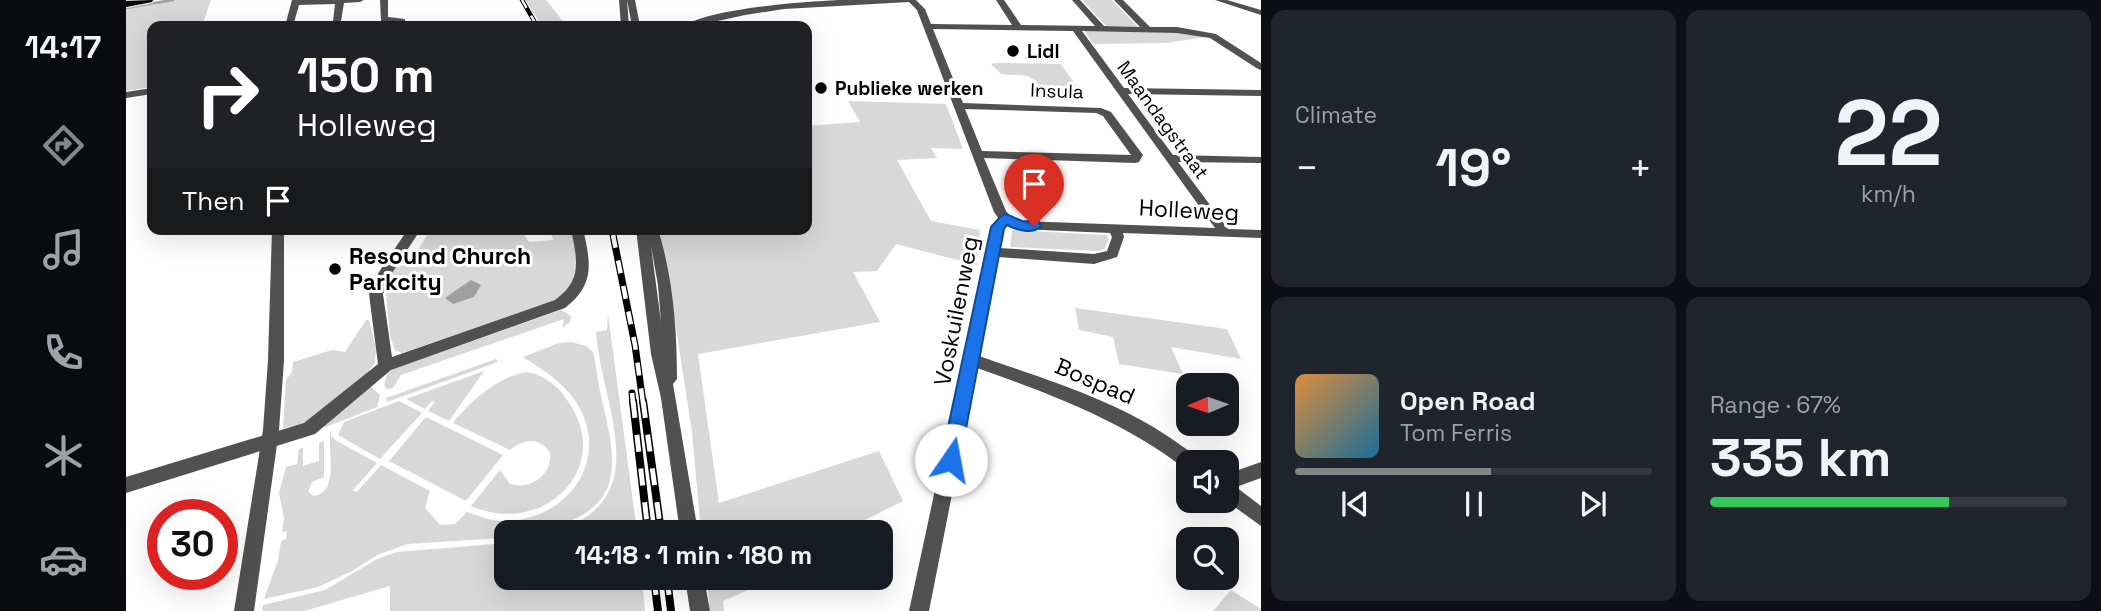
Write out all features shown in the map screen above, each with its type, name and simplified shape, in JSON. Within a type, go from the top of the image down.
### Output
[{"type":"main road","points":[[126,4],[148,0]]},
{"type":"street","points":[[337,21],[340,0]]},
{"type":"street","points":[[290,21],[296,2],[360,0]]},
{"type":"street","points":[[384,0],[384,19],[402,21]]},
{"type":"street","points":[[623,0],[625,21]]},
{"type":"street","points":[[631,0],[635,21]]},
{"type":"street","points":[[703,21],[778,4],[910,0]]},
{"type":"street","name":"Voskuilenweg","points":[[910,0],[920,7],[1000,212],[1006,219],[998,227],[992,252],[919,611]]},
{"type":"street","points":[[1000,0],[1018,27]]},
{"type":"street","points":[[1076,0],[1102,29]]},
{"type":"street","points":[[1118,0],[1147,29]]},
{"type":"street","points":[[1219,0],[1261,13]]},
{"type":"street","points":[[928,26],[1177,30],[1213,36],[1261,67]]},
{"type":"street","name":"Maandagstraat","points":[[1075,28],[1224,232]]},
{"type":"street","points":[[1120,91],[1261,93]]},
{"type":"street","points":[[126,96],[147,92]]},
{"type":"street","name":"Insula","points":[[960,106],[1097,110],[1107,114],[1138,155],[1135,160],[978,154]]},
{"type":"street","points":[[1168,158],[1261,160]]},
{"type":"street","name":"Holleweg","points":[[1006,219],[1020,225],[1261,234]]},
{"type":"street","name":"Holleweg","points":[[992,252],[1094,258],[1112,254],[1118,237],[1115,227]]},
{"type":"street","points":[[244,611],[268,442],[276,360],[278,235]]},
{"type":"street","points":[[386,366],[376,294],[384,275],[411,235]]},
{"type":"street","points":[[126,485],[309,429],[386,366],[539,313],[567,299],[584,276],[584,260],[578,235]]},
{"type":"street","points":[[643,235],[658,354],[669,398],[687,520]]},
{"type":"street","points":[[653,235],[670,334],[669,398]]},
{"type":"street","name":"Bospad","points":[[972,360],[1070,394],[1124,418],[1176,450]]},
{"type":"street","points":[[1239,478],[1261,470]]},
{"type":"street","points":[[1239,500],[1261,517]]},
{"type":"street","points":[[697,590],[700,611]]},
{"type":"shaded area","points":[[162,0],[211,0],[204,21],[147,21],[147,88],[126,91],[126,7]]},
{"type":"shaded area","points":[[525,0],[546,0],[563,21],[539,21]]},
{"type":"shaded area","points":[[1082,0],[1112,0],[1138,27],[1106,26]]},
{"type":"shaded area","points":[[1084,30],[1184,33],[1207,37],[1166,43],[1093,44]]},
{"type":"shaded area","points":[[991,64],[1061,64],[1077,87],[1039,85],[1026,76],[1001,74]]},
{"type":"shaded area","points":[[848,101],[946,104],[963,149],[931,148],[937,158],[897,160],[931,221],[980,230],[977,265],[896,244],[877,271],[853,272],[880,322],[698,354],[719,503],[879,451],[903,501],[865,520],[700,520],[692,432],[672,302],[658,235],[812,235],[812,126],[860,122]]},
{"type":"shaded area","points":[[1012,230],[1107,235],[1109,240],[1105,248],[1099,251],[1010,247]]},
{"type":"shaded area","points":[[427,235],[524,235],[529,242],[553,240],[552,235],[574,235],[578,277],[559,299],[402,353],[395,350],[390,336],[385,283],[397,265],[408,266]]},
{"type":"shaded area","points":[[471,280],[481,285],[474,297],[453,304],[445,298]]},
{"type":"shaded area","points":[[1075,308],[1227,329],[1241,359],[1171,347],[1183,373],[1119,364],[1113,337],[1079,330]]},
{"type":"shaded area","points":[[561,310],[571,316],[570,322],[562,328],[564,319],[401,375],[393,388],[387,389],[384,385],[387,374],[393,369]]},
{"type":"shaded area","points":[[608,314],[635,520],[580,520],[605,498],[615,475],[613,421],[596,332],[607,330]]},
{"type":"shaded area","points":[[366,320],[369,320],[376,349],[375,363],[366,374],[306,424],[283,428],[286,380],[292,372],[293,362],[332,350],[345,352]]},
{"type":"shaded area","points":[[571,342],[586,346],[593,352],[612,455],[611,475],[606,491],[597,504],[572,520],[514,520],[526,519],[547,511],[564,499],[577,483],[586,465],[589,445],[586,424],[576,402],[552,376],[523,357],[559,343]]},
{"type":"shaded area","points":[[496,359],[498,362],[387,402],[386,398]]},
{"type":"shaded area","points":[[484,371],[449,421],[428,411],[435,402],[432,401],[425,409],[406,399]]},
{"type":"shaded area","points":[[526,372],[543,377],[557,388],[579,423],[583,448],[578,470],[565,489],[547,504],[524,512],[498,513],[471,506],[500,470],[510,484],[525,485],[539,479],[548,468],[550,453],[541,444],[531,441],[520,443],[510,450],[453,423],[485,391],[505,379]]},
{"type":"shaded area","points":[[370,386],[380,395],[377,407],[326,427],[320,426]]},
{"type":"shaded area","points":[[399,401],[422,413],[380,459],[338,435],[344,422]]},
{"type":"shaded area","points":[[426,417],[503,455],[466,501],[389,461]]},
{"type":"shaded area","points":[[331,429],[331,436],[337,441],[377,463],[353,490],[357,492],[381,465],[430,491],[425,508],[440,525],[455,524],[467,512],[494,520],[494,539],[408,544],[379,554],[352,571],[318,587],[264,599],[278,560],[281,541],[286,539],[287,531],[282,532],[284,518],[279,493],[286,467],[297,464],[299,449],[303,448],[303,466],[319,461],[319,443],[324,441],[324,477],[312,482],[308,492],[314,496],[322,493],[330,478]]},
{"type":"shaded area","points":[[494,544],[494,590],[643,590],[645,611],[390,611],[390,586],[304,611],[262,611],[263,605],[325,590],[377,559],[397,552]]},
{"type":"shaded area","points":[[708,590],[748,590],[723,601],[724,611],[710,611]]},
{"type":"shaded area","points":[[1231,590],[1261,609],[1261,611],[1213,611]]},
{"type":"waterway","points":[[126,8],[173,0]]},
{"type":"railway","points":[[522,0],[534,21]]},
{"type":"railway","points":[[613,235],[635,345],[643,403]]},
{"type":"railway","points":[[632,393],[633,403]]},
{"type":"railway","points":[[633,401],[647,520]]},
{"type":"railway","points":[[643,401],[659,520]]},
{"type":"railway","points":[[655,590],[658,611]]},
{"type":"railway","points":[[668,590],[671,611]]},
{"type":"place","name":"Lidl","points":[[1013,51]]},
{"type":"place","name":"Publieke werken","points":[[821,88]]},
{"type":"place","name":"Resound Church Parkcity","points":[[335,269]]},
{"type":"route","points":[[951,460],[998,227],[1006,219],[1020,225],[1034,226]]}]
